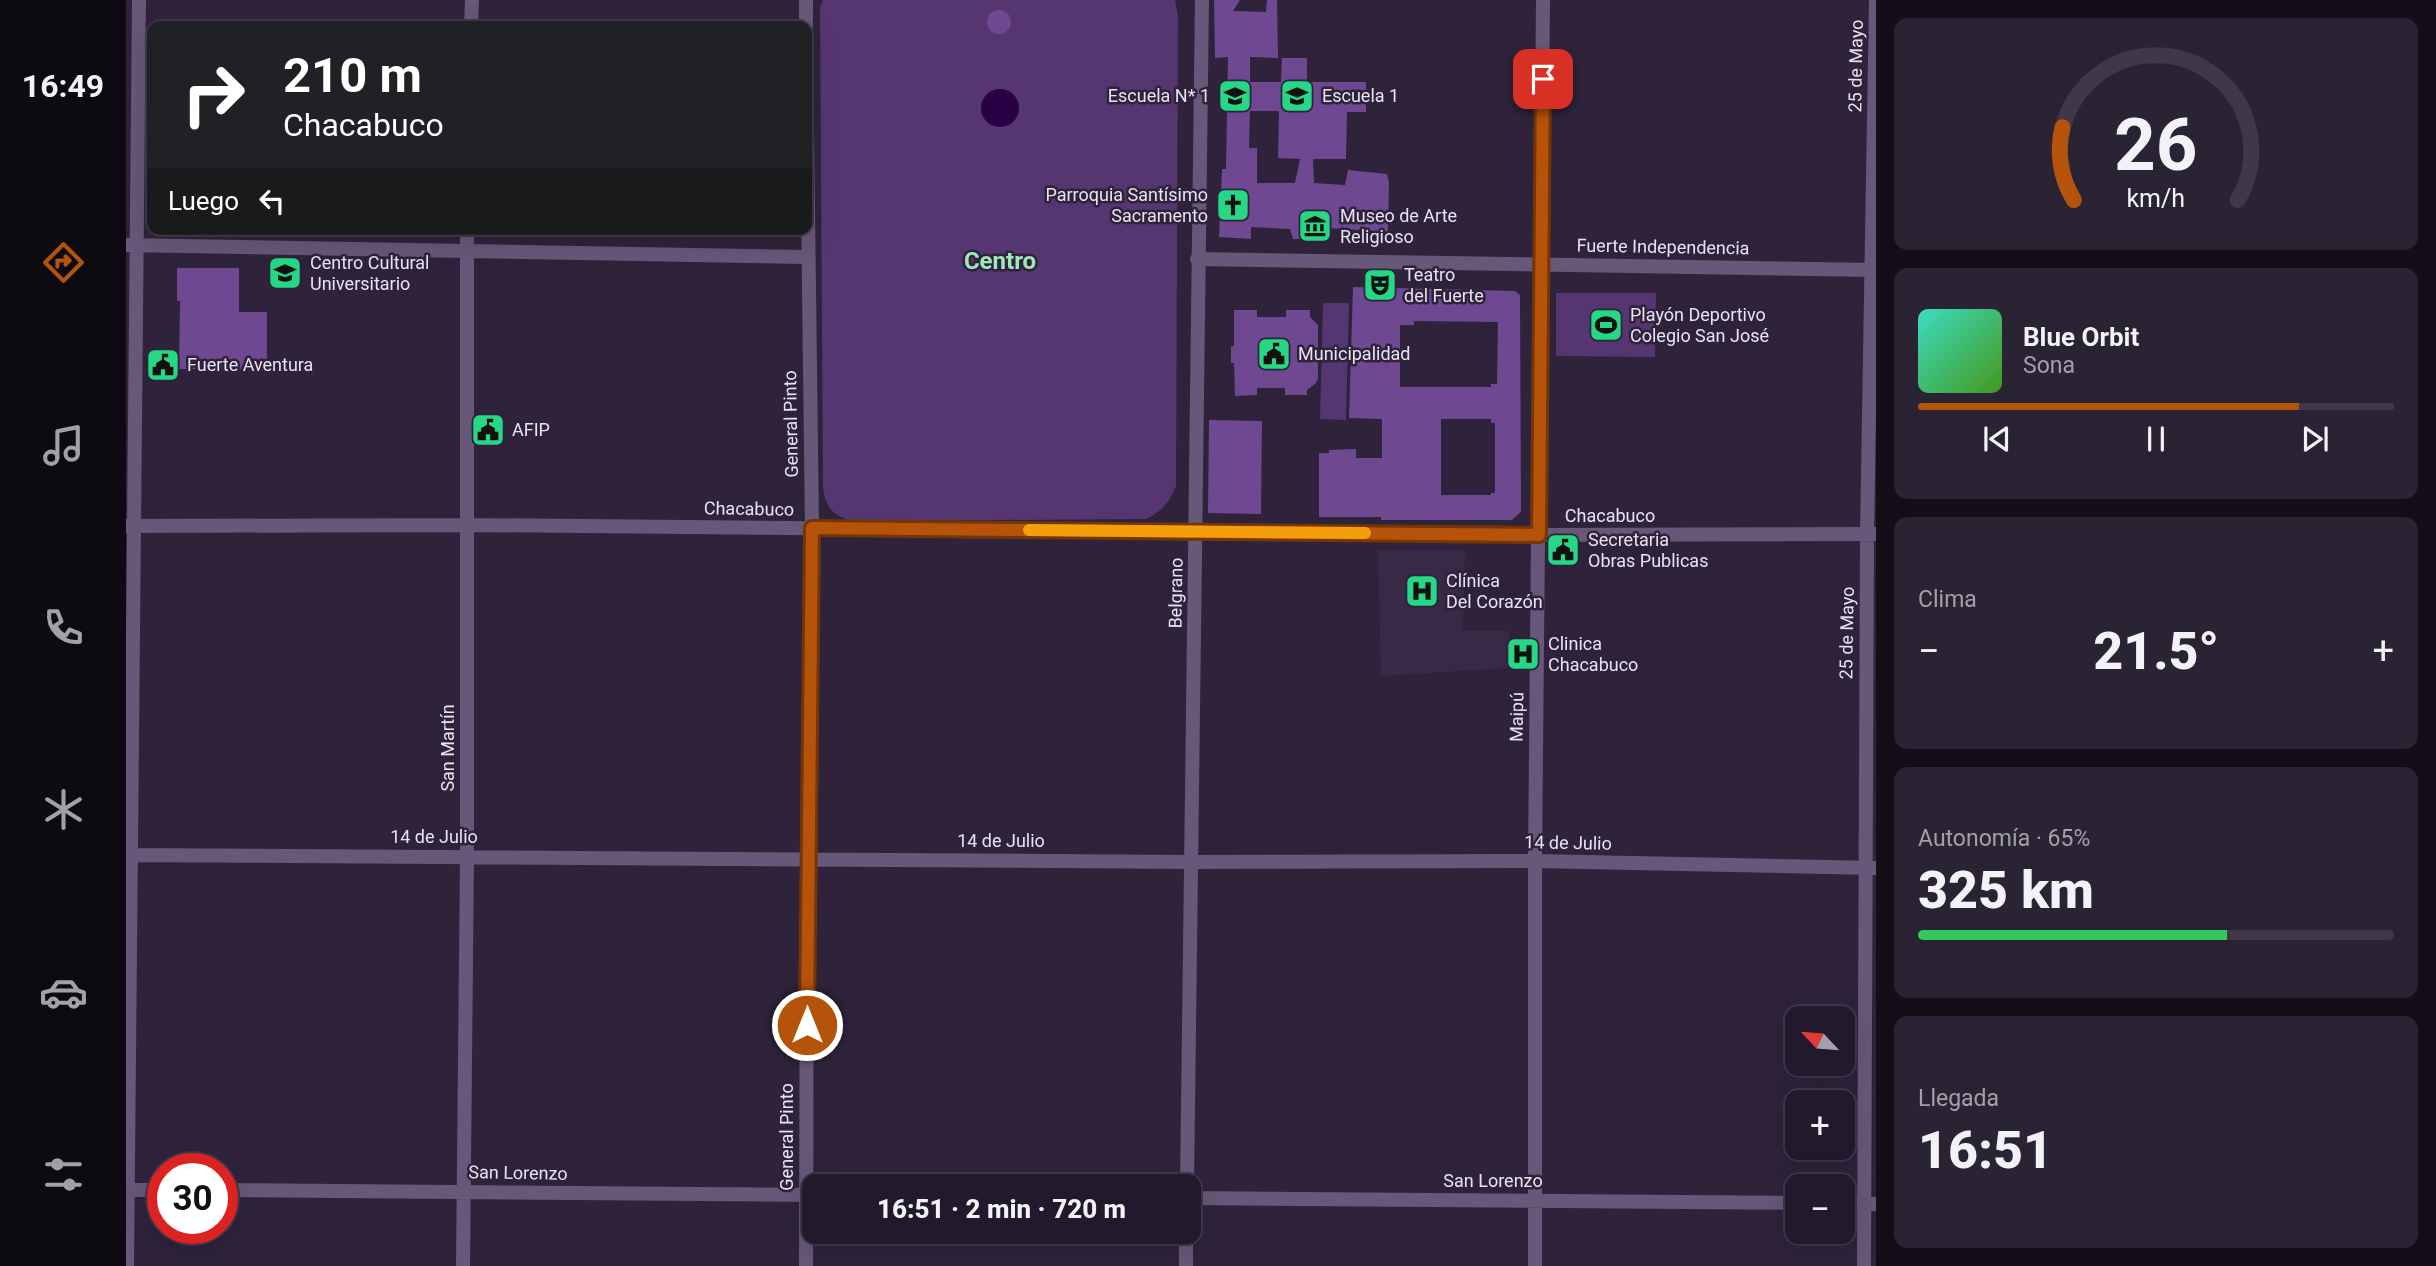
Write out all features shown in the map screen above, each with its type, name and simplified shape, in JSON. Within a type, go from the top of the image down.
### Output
[{"type":"street","points":[[127,1266],[131,245],[139,0]]},
{"type":"street","points":[[471,21],[472,0]]},
{"type":"street","points":[[806,0],[806,21]]},
{"type":"street","name":"Belgrano","points":[[1187,1174],[1202,0]]},
{"type":"street","name":"Maipú","points":[[1535,1266],[1535,861],[1544,0]]},
{"type":"street","name":"25 de Mayo","points":[[1864,1266],[1870,1203],[1871,534],[1876,0]]},
{"type":"street","name":"San Martín","points":[[463,1266],[467,856],[467,235]]},
{"type":"street","name":"General Pinto","points":[[807,235],[812,528],[807,859],[810,1174]]},
{"type":"street","points":[[131,245],[807,257]]},
{"type":"street","name":"Fuerte Independencia","points":[[1197,259],[1874,270]]},
{"type":"street","name":"Chacabuco","points":[[130,526],[468,525],[1539,535],[1871,534]]},
{"type":"street","name":"14 de Julio","points":[[128,855],[1191,862],[1535,861],[1870,868]]},
{"type":"street","points":[[127,1190],[147,1190]]},
{"type":"street","name":"San Lorenzo","points":[[238,1191],[802,1195]]},
{"type":"street","name":"San Lorenzo","points":[[1201,1198],[1785,1203]]},
{"type":"street","name":"General Pinto","points":[[806,1266],[807,1244]]},
{"type":"street","points":[[1186,1244],[1186,1266]]},
{"type":"shaded area","points":[[823,0],[1175,0],[1178,16],[1176,486],[1168,502],[1156,513],[1146,519],[852,521],[831,510],[823,487],[820,8]]},
{"type":"shaded area","points":[[1000,89],[1013,95],[1019,108],[1013,121],[1000,127],[987,121],[981,108],[987,95]]},
{"type":"shaded area","name":"Playón Deportivo Colegio San José","points":[[1556,293],[1656,293],[1655,357],[1556,356]]},
{"type":"shaded area","points":[[1323,303],[1349,303],[1346,420],[1320,419]]},
{"type":"shaded area","name":"Clínica Del Corazón","points":[[1378,550],[1465,550],[1463,631],[1509,631],[1510,668],[1381,676]]},
{"type":"building","points":[[1214,0],[1240,0],[1233,11],[1266,12],[1267,0],[1277,0],[1278,58],[1250,57],[1250,82],[1281,82],[1282,58],[1307,58],[1307,82],[1366,82],[1366,112],[1347,112],[1346,159],[1313,159],[1314,183],[1345,185],[1348,170],[1387,174],[1388,232],[1314,227],[1313,239],[1293,239],[1290,229],[1251,227],[1251,239],[1219,237],[1222,169],[1226,169],[1228,57],[1215,58]],"holes":[[[1250,111],[1279,111],[1278,158],[1300,159],[1295,183],[1257,183],[1257,148],[1249,148]]]},
{"type":"building","points":[[999,10],[1007,14],[1011,22],[1007,30],[999,34],[991,30],[987,22],[991,14]]},
{"type":"building","points":[[177,268],[239,268],[239,312],[267,312],[267,369],[179,369],[180,301],[177,301]]},
{"type":"building","points":[[1353,287],[1515,291],[1520,295],[1521,512],[1512,520],[1319,517],[1319,453],[1356,449],[1356,458],[1382,458],[1382,419],[1349,418]],"holes":[[[1414,321],[1498,322],[1497,384],[1491,384],[1491,387],[1400,387],[1400,325],[1414,325]],[[1441,419],[1491,419],[1491,423],[1495,423],[1495,493],[1441,495]]]},
{"type":"building","name":"Municipalidad","points":[[1234,310],[1257,310],[1257,317],[1286,317],[1286,310],[1310,310],[1310,317],[1318,325],[1318,378],[1307,390],[1307,395],[1285,395],[1285,388],[1257,388],[1257,395],[1235,396],[1234,363],[1231,363]]},
{"type":"building","points":[[1209,420],[1262,421],[1261,514],[1208,513]]},
{"type":"slow traffic","points":[[1029,530],[1365,533]]},
{"type":"place","name":"Escuela N* 1","points":[[1235,96]]},
{"type":"place","name":"Escuela 1","points":[[1297,96]]},
{"type":"place","name":"Parroquia Santísimo Sacramento","points":[[1233,205]]},
{"type":"place","name":"Museo de Arte Religioso","points":[[1315,226]]},
{"type":"place","name":"Centro Cultural Universitario","points":[[285,273]]},
{"type":"place","name":"Teatro del Fuerte","points":[[1380,285]]},
{"type":"place","name":"Playón Deportivo Colegio San José","points":[[1606,325]]},
{"type":"place","name":"Municipalidad","points":[[1274,354]]},
{"type":"place","name":"Fuerte Aventura","points":[[163,365]]},
{"type":"place","name":"AFIP","points":[[488,430]]},
{"type":"place","name":"Secretaria Obras Publicas","points":[[1563,550]]},
{"type":"place","name":"Clínica Del Corazón","points":[[1422,591]]},
{"type":"place","name":"Clinica Chacabuco","points":[[1523,654]]},
{"type":"district","name":"Centro","points":[[1000,261]]},
{"type":"route","points":[[807,1025],[812,528],[1539,535],[1543,79]]}]
